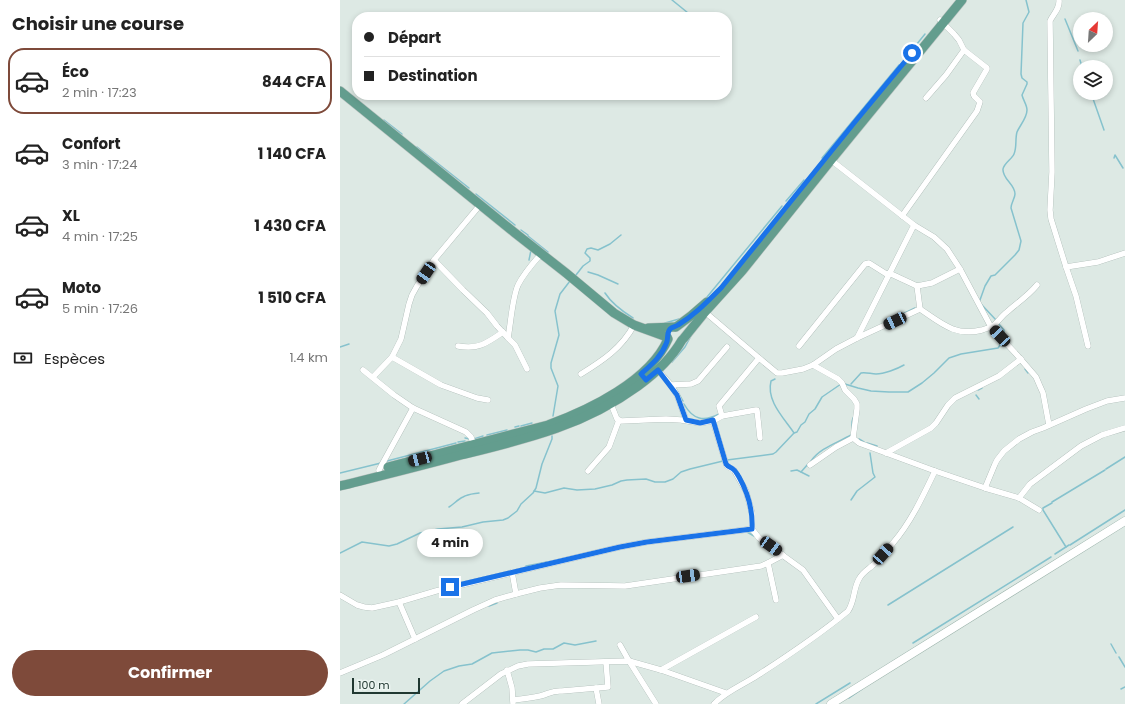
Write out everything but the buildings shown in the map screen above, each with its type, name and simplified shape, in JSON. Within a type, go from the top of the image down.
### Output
[{"type":"main road","points":[[340,480],[548,425],[597,404],[658,370],[672,356],[683,339],[772,229],[831,160],[942,21],[956,0]]},
{"type":"main road","points":[[789,209],[854,123],[962,0]]},
{"type":"main road","points":[[340,91],[614,312],[638,326],[668,338],[672,343],[675,344],[683,339]]},
{"type":"main road","points":[[340,486],[554,430],[584,418],[610,404],[643,377],[662,352],[670,329],[705,305],[740,270]]},
{"type":"main road","points":[[638,326],[675,327],[682,331],[683,339]]},
{"type":"street","points":[[1059,0],[1057,11],[1050,21],[1052,172],[1050,210],[1051,219],[1076,296],[1088,346]]},
{"type":"street","points":[[902,216],[970,122],[980,104],[973,93],[987,68],[964,50],[959,40],[942,21]]},
{"type":"street","points":[[926,98],[946,75],[964,50]]},
{"type":"street","points":[[831,160],[902,216],[934,237],[946,249],[960,269],[991,327],[1021,359],[1039,384],[1043,393],[1049,425]]},
{"type":"street","points":[[373,377],[392,358],[401,339],[408,304],[412,295],[434,260],[480,205]]},
{"type":"street","points":[[857,338],[914,224]]},
{"type":"street","points":[[1066,267],[1098,262],[1125,253]]},
{"type":"street","points":[[508,338],[515,293],[518,284],[541,254]]},
{"type":"street","points":[[434,260],[515,345],[528,369]]},
{"type":"street","points":[[799,346],[865,264],[869,264],[916,286],[932,283],[960,269]]},
{"type":"street","points":[[916,286],[920,309],[944,326],[959,331],[972,332],[991,327],[1006,312],[1027,296],[1037,285]]},
{"type":"street","points":[[705,312],[778,373],[803,369],[857,338],[920,309]]},
{"type":"street","points":[[581,374],[615,351],[638,326]]},
{"type":"street","points":[[458,346],[468,347],[485,344],[503,332]]},
{"type":"street","points":[[671,385],[691,384],[698,381],[727,347]]},
{"type":"street","points":[[392,358],[441,385],[477,398],[488,400]]},
{"type":"street","points":[[722,416],[719,408],[720,405],[760,358]]},
{"type":"street","points":[[886,453],[931,428],[955,398],[999,376],[1021,359]]},
{"type":"street","points":[[814,364],[842,383],[845,390],[857,404],[853,438]]},
{"type":"street","points":[[363,370],[412,408],[466,432],[471,437],[474,445]]},
{"type":"street","points":[[658,370],[671,385],[677,395],[686,420]]},
{"type":"street","points":[[985,488],[995,464],[1007,448],[1019,438],[1107,401],[1125,398]]},
{"type":"street","points":[[610,404],[617,419],[619,420]]},
{"type":"street","points":[[379,470],[412,408]]},
{"type":"street","points":[[619,420],[686,420],[700,423],[722,416],[757,410],[760,438]]},
{"type":"street","points":[[588,471],[609,446],[619,420]]},
{"type":"street","points":[[713,420],[726,464],[734,470],[746,491],[752,513],[752,529],[759,538],[783,554],[807,575],[838,619]]},
{"type":"street","points":[[1019,498],[1030,484],[1081,446],[1102,435],[1125,428]]},
{"type":"street","points":[[853,438],[859,443],[935,471],[1019,498],[1039,510]]},
{"type":"street","points":[[810,465],[836,447],[853,438]]},
{"type":"street","points":[[714,704],[726,693],[763,671],[816,636],[848,610],[851,606],[859,578],[892,544],[912,516],[935,471]]},
{"type":"street","points":[[831,704],[1125,521]]},
{"type":"street","points":[[340,595],[357,605],[372,608],[512,572],[647,542],[752,529]]},
{"type":"street","points":[[340,674],[383,655],[495,600],[516,594],[540,588],[561,586],[626,586],[761,566],[783,554]]},
{"type":"street","points":[[768,563],[776,600]]},
{"type":"street","points":[[512,572],[516,594]]},
{"type":"street","points":[[399,602],[415,639]]},
{"type":"street","points":[[661,670],[756,617]]},
{"type":"street","points":[[620,645],[656,704]]},
{"type":"street","points":[[462,704],[507,670],[528,664],[629,661],[661,670],[726,693]]},
{"type":"street","points":[[507,670],[512,688],[513,702],[540,696],[555,690],[562,691],[608,687],[606,662]]},
{"type":"street","points":[[596,688],[599,704]]},
{"type":"waterway","points":[[672,0],[687,12]]},
{"type":"waterway","points":[[980,300],[985,286],[991,276],[995,275],[1015,255],[1019,250],[1021,241],[1011,208],[1015,196],[1014,190],[1004,176],[1003,169],[1014,154],[1017,132],[1027,113],[1022,95],[1027,82],[1022,78],[1021,74],[1023,23],[1029,12],[1026,0]]},
{"type":"waterway","points":[[1065,19],[1073,39]]},
{"type":"waterway","points":[[908,55],[925,34]]},
{"type":"waterway","points":[[822,158],[899,65]]},
{"type":"waterway","points":[[1093,100],[1104,130]]},
{"type":"waterway","points":[[384,120],[402,134]]},
{"type":"waterway","points":[[417,147],[469,188]]},
{"type":"waterway","points":[[1114,158],[1115,155],[1123,168]]},
{"type":"waterway","points":[[786,201],[804,180]]},
{"type":"waterway","points":[[476,194],[515,225]]},
{"type":"waterway","points":[[707,297],[782,206]]},
{"type":"waterway","points":[[521,230],[528,235]]},
{"type":"waterway","points":[[576,275],[583,266],[590,261],[590,258],[585,253],[587,249],[591,248],[598,250],[610,244],[621,235]]},
{"type":"waterway","points":[[528,236],[548,252]]},
{"type":"waterway","points":[[529,260],[531,250]]},
{"type":"waterway","points":[[588,272],[618,284]]},
{"type":"waterway","points":[[553,416],[558,386],[551,368],[551,363],[559,335],[555,311],[560,294],[570,281]]},
{"type":"waterway","points":[[605,293],[611,301],[633,318]]},
{"type":"waterway","points":[[981,304],[996,320]]},
{"type":"waterway","points":[[890,320],[915,308]]},
{"type":"waterway","points":[[665,323],[679,319]]},
{"type":"waterway","points":[[998,323],[1004,330],[1004,338]]},
{"type":"waterway","points":[[672,362],[685,347],[692,334]]},
{"type":"waterway","points":[[845,384],[871,391],[908,392],[922,383],[949,358],[961,354],[998,348],[1003,341]]},
{"type":"waterway","points":[[340,347],[349,344]]},
{"type":"waterway","points":[[851,384],[861,373],[883,373],[904,365]]},
{"type":"waterway","points":[[1025,369],[1028,373]]},
{"type":"waterway","points":[[775,379],[771,381],[770,388],[773,402],[794,433]]},
{"type":"waterway","points":[[727,460],[773,454],[794,433],[797,432],[809,414],[815,409],[822,397],[841,384]]},
{"type":"waterway","points":[[675,387],[683,401]]},
{"type":"waterway","points":[[978,390],[982,388]]},
{"type":"waterway","points":[[976,395],[979,399]]},
{"type":"waterway","points":[[684,404],[691,413],[699,418],[704,419],[714,417],[719,414]]},
{"type":"waterway","points":[[852,430],[853,418]]},
{"type":"waterway","points":[[521,426],[532,423]]},
{"type":"waterway","points":[[515,427],[519,426]]},
{"type":"waterway","points":[[487,435],[507,430]]},
{"type":"waterway","points":[[811,461],[824,449],[851,435]]},
{"type":"waterway","points":[[474,439],[483,436]]},
{"type":"waterway","points":[[340,553],[362,542],[389,546],[397,544],[420,533],[508,518],[517,511],[521,504],[533,493],[536,488],[542,464],[552,436]]},
{"type":"waterway","points":[[465,438],[470,439]]},
{"type":"waterway","points":[[859,439],[864,442]]},
{"type":"waterway","points":[[458,442],[465,441]]},
{"type":"waterway","points":[[387,461],[456,443]]},
{"type":"waterway","points":[[867,443],[877,446]]},
{"type":"waterway","points":[[851,500],[857,491],[875,477],[870,453]]},
{"type":"waterway","points":[[1106,469],[1125,457]]},
{"type":"waterway","points":[[534,491],[545,493],[564,488],[577,490],[595,489],[627,480],[646,479],[655,482],[665,482],[673,479],[681,472],[723,461]]},
{"type":"waterway","points":[[340,473],[381,463]]},
{"type":"waterway","points":[[801,472],[808,464]]},
{"type":"waterway","points":[[791,471],[797,470],[809,476]]},
{"type":"waterway","points":[[1052,502],[1105,470]]},
{"type":"waterway","points":[[449,507],[465,496],[479,493]]},
{"type":"waterway","points":[[1052,503],[1043,508],[1043,510],[1066,547]]},
{"type":"waterway","points":[[1070,545],[1125,510]]},
{"type":"waterway","points":[[888,605],[1013,527]]},
{"type":"waterway","points":[[747,532],[754,536]]},
{"type":"waterway","points":[[1055,554],[1069,545]]},
{"type":"waterway","points":[[913,643],[1051,557]]},
{"type":"waterway","points":[[526,566],[547,562]]},
{"type":"waterway","points":[[489,606],[497,603]]},
{"type":"waterway","points":[[404,704],[444,671],[459,666],[472,664],[492,653],[520,650],[536,652],[544,649],[553,649],[564,643],[575,645],[596,641]]},
{"type":"waterway","points":[[1111,644],[1116,653]]},
{"type":"waterway","points":[[1119,657],[1125,667]]},
{"type":"waterway","points":[[816,704],[850,683]]},
{"type":"waterway","points":[[1121,689],[1125,687]]},
{"type":"waterway","points":[[849,698],[862,689]]},
{"type":"route","points":[[450,587],[620,547],[647,542],[752,529],[752,513],[746,491],[734,470],[726,464],[713,420],[700,423],[686,420],[677,395],[671,385],[658,370],[646,380],[641,374],[658,358],[662,352],[668,339],[667,334],[670,329],[676,327],[705,305],[721,288],[912,53]]}]
